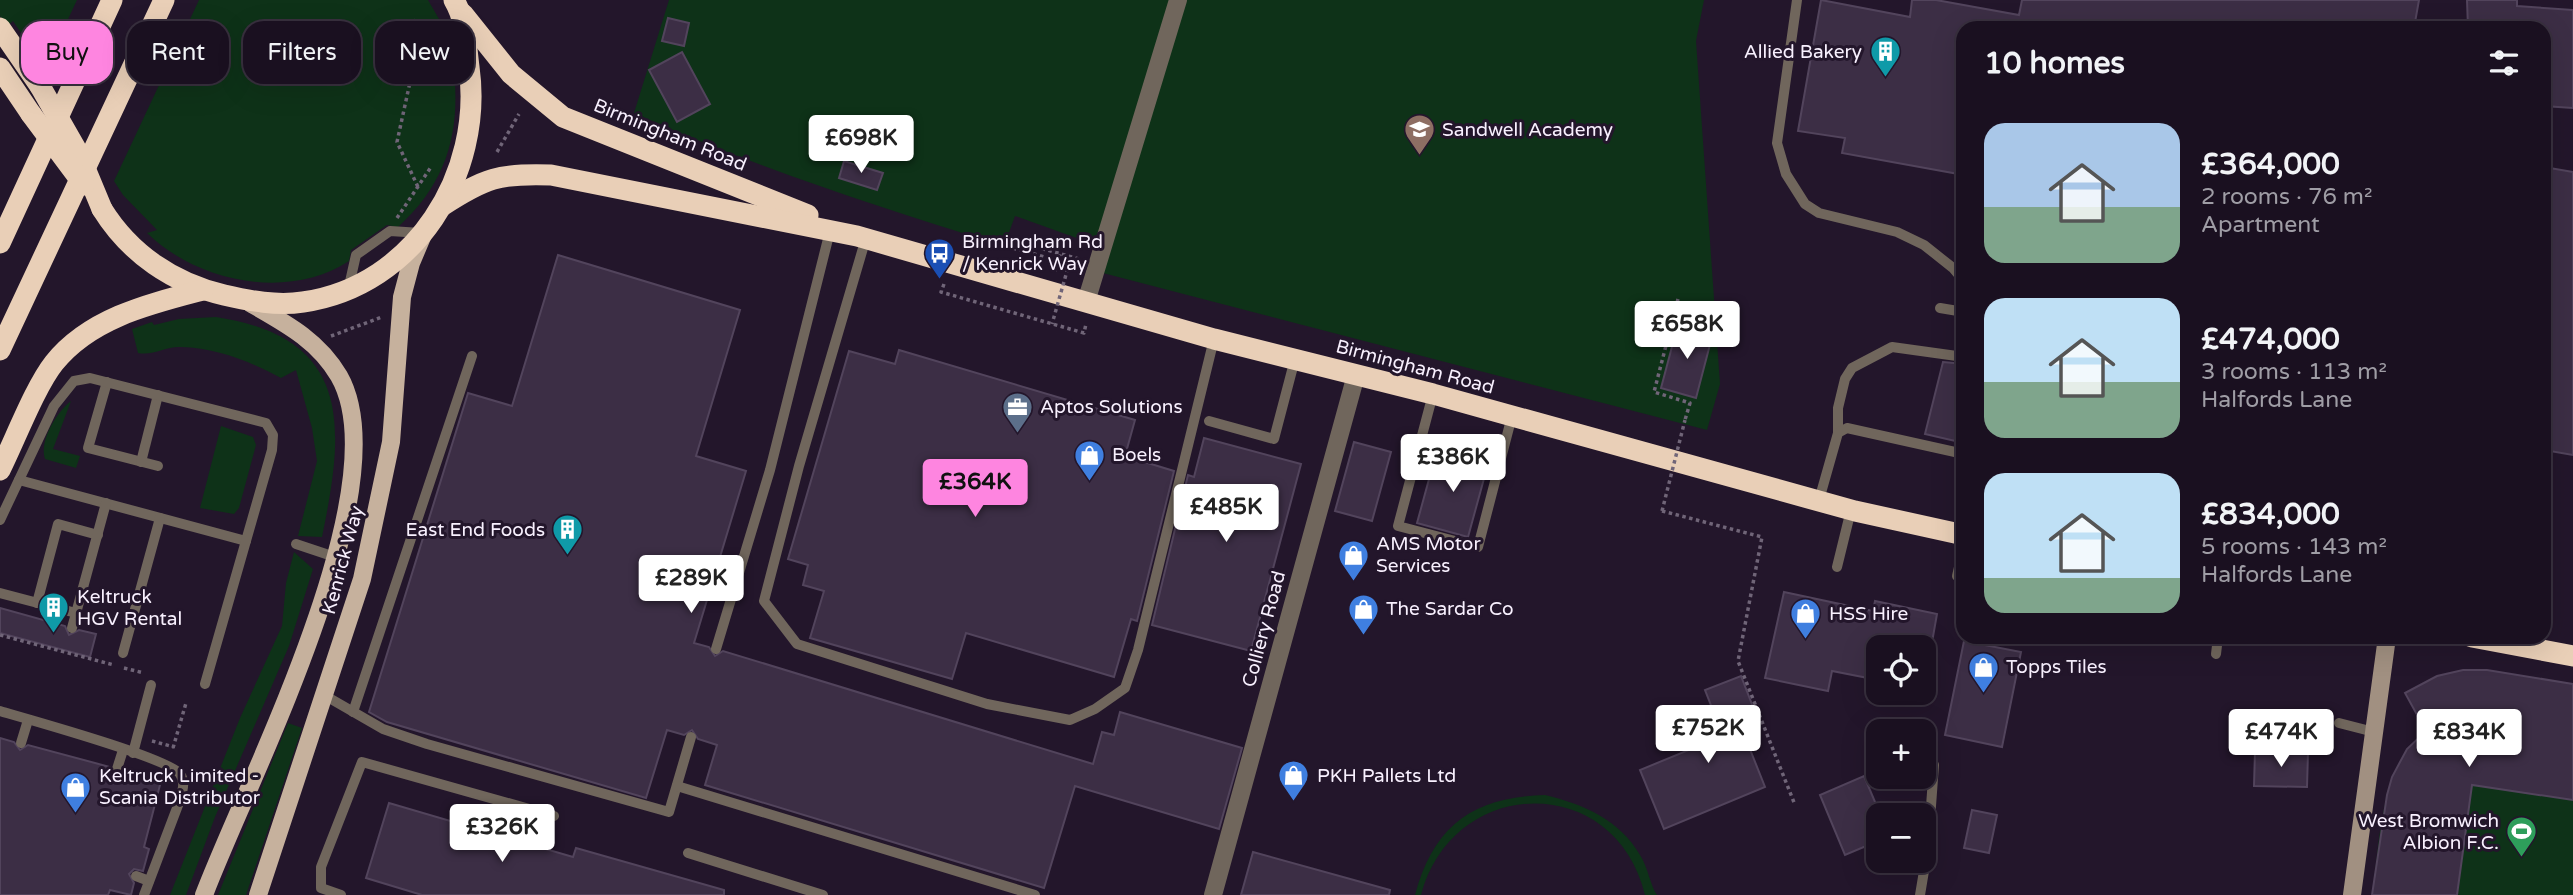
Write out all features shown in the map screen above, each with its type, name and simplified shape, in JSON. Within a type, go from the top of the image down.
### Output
[{"type":"highway","points":[[0,243],[112,0]]},
{"type":"highway","points":[[0,350],[164,0]]},
{"type":"highway","points":[[0,68],[114,228],[138,253],[167,274],[203,290],[247,301],[306,302],[348,289],[387,268],[424,231],[442,206],[462,166],[471,125],[472,91],[458,6]]},
{"type":"highway","name":"Birmingham Road","points":[[458,6],[511,74],[562,117],[831,228],[1214,339],[1433,394],[1851,509],[1956,533]]},
{"type":"highway","points":[[0,28],[40,86],[80,156],[102,209]]},
{"type":"highway","name":"Birmingham Road","points":[[442,206],[477,183],[512,174],[551,175],[831,228]]},
{"type":"highway","points":[[0,470],[52,365],[67,349],[101,324],[126,313],[203,290]]},
{"type":"highway","points":[[2528,644],[2573,656]]},
{"type":"main road","name":"Kenrick Way","points":[[258,895],[362,579],[385,483],[396,402],[402,297],[411,263],[424,231]]},
{"type":"main road","name":"Kenrick Way","points":[[205,895],[319,615],[350,493],[354,453],[353,421],[348,396],[340,378],[311,341],[247,301]]},
{"type":"street","points":[[1087,302],[1178,0]]},
{"type":"street","name":"Colliery Road","points":[[1213,895],[1356,375]]},
{"type":"street","points":[[2352,895],[2386,644]]},
{"type":"lane","points":[[1797,0],[1777,143],[1786,174],[1805,204],[1819,214],[1897,232],[1915,240],[1956,271]]},
{"type":"lane","points":[[716,649],[770,470],[831,228]]},
{"type":"lane","points":[[348,289],[356,255],[390,231],[424,231]]},
{"type":"lane","points":[[861,237],[764,601],[797,645],[987,704],[1070,720],[1095,709],[1125,688],[1214,339]]},
{"type":"lane","points":[[1940,308],[1956,311]]},
{"type":"lane","points":[[1819,500],[1839,433],[1838,408],[1845,379],[1852,368],[1892,347],[1956,357]]},
{"type":"lane","points":[[354,712],[472,356]]},
{"type":"lane","points":[[1209,421],[1275,439],[1295,358]]},
{"type":"lane","points":[[0,520],[64,391],[74,381],[90,378],[266,423],[273,435],[272,450],[205,684]]},
{"type":"lane","points":[[107,382],[88,448],[158,466]]},
{"type":"lane","points":[[1433,394],[1398,526],[1478,547],[1512,416]]},
{"type":"lane","points":[[141,462],[158,395]]},
{"type":"lane","points":[[1839,433],[1847,428],[1956,452]]},
{"type":"lane","points":[[19,480],[246,541]]},
{"type":"lane","points":[[72,628],[106,503]]},
{"type":"lane","points":[[1837,567],[1851,509]]},
{"type":"lane","points":[[123,653],[160,518]]},
{"type":"lane","points":[[37,603],[58,524],[98,535]]},
{"type":"lane","points":[[296,544],[335,557]]},
{"type":"lane","points":[[0,593],[76,613]]},
{"type":"lane","points":[[2216,654],[2217,644]]},
{"type":"lane","points":[[117,769],[128,751],[151,685]]},
{"type":"lane","points":[[324,695],[383,729],[427,744],[669,812],[691,737]]},
{"type":"lane","points":[[0,711],[128,751],[168,766],[180,774],[183,784],[144,895]]},
{"type":"lane","points":[[21,743],[28,720]]},
{"type":"lane","points":[[2339,723],[2374,732]]},
{"type":"lane","points":[[341,895],[321,888],[321,867],[362,762],[554,816]]},
{"type":"lane","points":[[677,786],[1035,895]]},
{"type":"lane","points":[[1920,895],[1928,847],[1932,789]]},
{"type":"lane","points":[[688,853],[822,895]]},
{"type":"lane","points":[[136,876],[149,881]]},
{"type":"path","points":[[410,84],[397,142],[418,187]]},
{"type":"path","points":[[497,152],[519,114]]},
{"type":"path","points":[[390,231],[390,226],[431,167]]},
{"type":"path","points":[[1052,324],[1069,264],[1013,248],[1015,242],[1069,257]]},
{"type":"path","points":[[1055,271],[1057,253]]},
{"type":"path","points":[[944,284],[942,292],[1076,331],[1084,333],[1086,324]]},
{"type":"path","points":[[1678,299],[1654,392],[1690,402],[1662,511],[1762,537],[1738,661],[1795,805]]},
{"type":"path","points":[[329,337],[389,314]]},
{"type":"path","points":[[0,635],[146,674]]},
{"type":"path","points":[[168,766],[186,703]]},
{"type":"path","points":[[144,739],[174,747]]},
{"type":"green space","points":[[0,0],[77,0],[67,21],[21,21],[21,33],[13,21],[7,26],[0,16]]},
{"type":"green space","points":[[199,0],[428,0],[439,19],[375,21],[375,84],[455,84],[454,126],[449,148],[431,189],[398,227],[387,225],[351,250],[349,261],[325,273],[299,280],[271,283],[217,274],[191,264],[168,250],[147,233],[157,230],[123,195],[114,181],[160,84],[229,84],[229,21],[189,21]]},
{"type":"green space","points":[[669,0],[1172,0],[1099,246],[1015,216],[1007,238],[998,244],[814,184],[634,113]]},
{"type":"green space","name":"Sandwell Academy","points":[[1185,0],[1704,0],[1696,41],[1720,384],[1707,430],[1099,272]]},
{"type":"green space","points":[[216,317],[261,328],[294,345],[316,367],[329,393],[335,424],[334,459],[322,537],[298,536],[317,461],[312,428],[296,370],[281,378],[232,356],[194,348],[176,347],[138,353],[132,329],[152,322],[154,325],[179,319]]},
{"type":"green space","points":[[71,401],[53,449],[80,456],[76,468],[45,459],[44,452],[50,427]]},
{"type":"green space","points":[[221,426],[253,437],[256,445],[239,508],[234,514],[200,508]]},
{"type":"green space","points":[[294,552],[313,569],[289,646],[215,817],[186,895],[170,895],[240,718],[282,626],[286,583]]},
{"type":"green space","points":[[2463,670],[2487,670],[2573,684],[2573,895],[2372,895],[2380,829],[2390,785],[2411,747],[2427,732],[2405,693],[2437,676]]},
{"type":"green space","points":[[288,723],[302,728],[246,895],[218,895]]},
{"type":"green space","points":[[1545,795],[1573,803],[1599,815],[1622,832],[1643,860],[1657,895],[1645,895],[1628,854],[1602,826],[1569,809],[1534,804],[1498,810],[1465,827],[1439,855],[1421,895],[1415,895],[1433,850],[1445,833],[1460,820],[1477,809],[1497,802]]},
{"type":"building","name":"Allied Bakery","points":[[1821,0],[1910,17],[1912,0],[1936,0],[2019,15],[2022,0],[2419,0],[2415,21],[1956,21],[1956,174],[1842,153],[1845,138],[1798,131]]},
{"type":"building","points":[[2467,0],[2517,0],[2517,6],[2573,10],[2573,108],[2551,106],[2551,21],[2468,21]]},
{"type":"building","points":[[668,18],[689,23],[684,46],[662,41]]},
{"type":"building","points":[[682,52],[710,104],[677,122],[649,70]]},
{"type":"building","points":[[844,161],[883,173],[877,190],[839,178]]},
{"type":"building","points":[[2551,168],[2573,172],[2573,455],[2551,451]]},
{"type":"building","name":"East End Foods","points":[[558,255],[740,310],[696,456],[746,471],[694,643],[709,647],[715,656],[723,651],[1093,764],[1102,732],[1114,735],[1120,712],[1242,748],[1219,829],[1075,786],[1044,888],[705,785],[717,745],[698,739],[692,730],[684,735],[667,730],[646,798],[387,722],[369,712],[468,393],[512,406]]},
{"type":"building","points":[[1678,324],[1713,333],[1696,398],[1661,388]]},
{"type":"building","points":[[899,350],[1135,420],[1125,456],[1174,471],[1137,621],[1131,619],[1114,677],[966,633],[952,679],[810,638],[824,591],[803,585],[808,565],[788,559],[849,351],[895,364]]},
{"type":"building","points":[[1943,362],[1956,363],[1956,441],[1925,434]]},
{"type":"building","points":[[1204,438],[1301,464],[1251,651],[1152,625],[1188,475],[1194,477]]},
{"type":"building","points":[[1354,442],[1391,452],[1372,521],[1335,511]]},
{"type":"building","points":[[1437,450],[1488,464],[1468,537],[1417,523]]},
{"type":"building","name":"HSS Hire","points":[[1784,592],[1873,611],[1875,601],[1937,614],[1933,635],[1866,635],[1866,678],[1832,671],[1828,691],[1765,678]]},
{"type":"building","name":"Keltruck HGV Rental","points":[[0,608],[65,626],[69,635],[79,630],[96,634],[90,657],[0,633]]},
{"type":"building","name":"Topps Tiles","points":[[1963,644],[1980,644],[2021,652],[2002,747],[1945,735]]},
{"type":"building","points":[[2463,670],[2487,670],[2573,684],[2573,800],[2472,785],[2457,895],[2372,895],[2392,777],[2407,749],[2426,731],[2405,693],[2437,676]]},
{"type":"building","points":[[1741,676],[1753,707],[1736,714],[1765,787],[1664,829],[1640,770],[1723,736],[1705,690]]},
{"type":"building","name":"Keltruck Limited - Scania Distributor","points":[[0,738],[14,742],[20,750],[28,745],[110,767],[115,776],[124,771],[161,781],[144,847],[149,849],[143,871],[134,869],[129,874],[134,883],[131,895],[110,890],[108,895],[0,895]]},
{"type":"building","points":[[2255,751],[2308,752],[2307,787],[2254,786]]},
{"type":"building","points":[[1864,776],[1866,789],[1870,789],[1875,803],[1866,803],[1866,846],[1845,855],[1820,795]]},
{"type":"building","points":[[389,803],[573,857],[576,848],[724,890],[724,895],[422,895],[366,878]]},
{"type":"building","points":[[1972,810],[1997,815],[1989,853],[1964,848]]},
{"type":"building","points":[[1253,852],[1390,890],[1389,895],[1241,895]]},
{"type":"place","name":"Allied Bakery","points":[[1885,79]]},
{"type":"place","name":"Sandwell Academy","points":[[1419,157]]},
{"type":"place","name":"Birmingham Rd / Kenrick Way","points":[[939,280]]},
{"type":"place","name":"Aptos Solutions","points":[[1017,434]]},
{"type":"place","name":"Boels","points":[[1089,482]]},
{"type":"place","name":"East End Foods","points":[[568,557]]},
{"type":"place","name":"AMS Motor Services","points":[[1353,582]]},
{"type":"place","name":"Keltruck HGV Rental","points":[[54,635]]},
{"type":"place","name":"The Sardar Co","points":[[1363,636]]},
{"type":"place","name":"HSS Hire","points":[[1806,641]]},
{"type":"place","name":"Topps Tiles","points":[[1983,694]]},
{"type":"place","name":"PKH Pallets Ltd","points":[[1294,803]]},
{"type":"place","name":"Keltruck Limited - Scania Distributor","points":[[76,814]]},
{"type":"place","name":"West Bromwich Albion F.C.","points":[[2522,859]]}]
